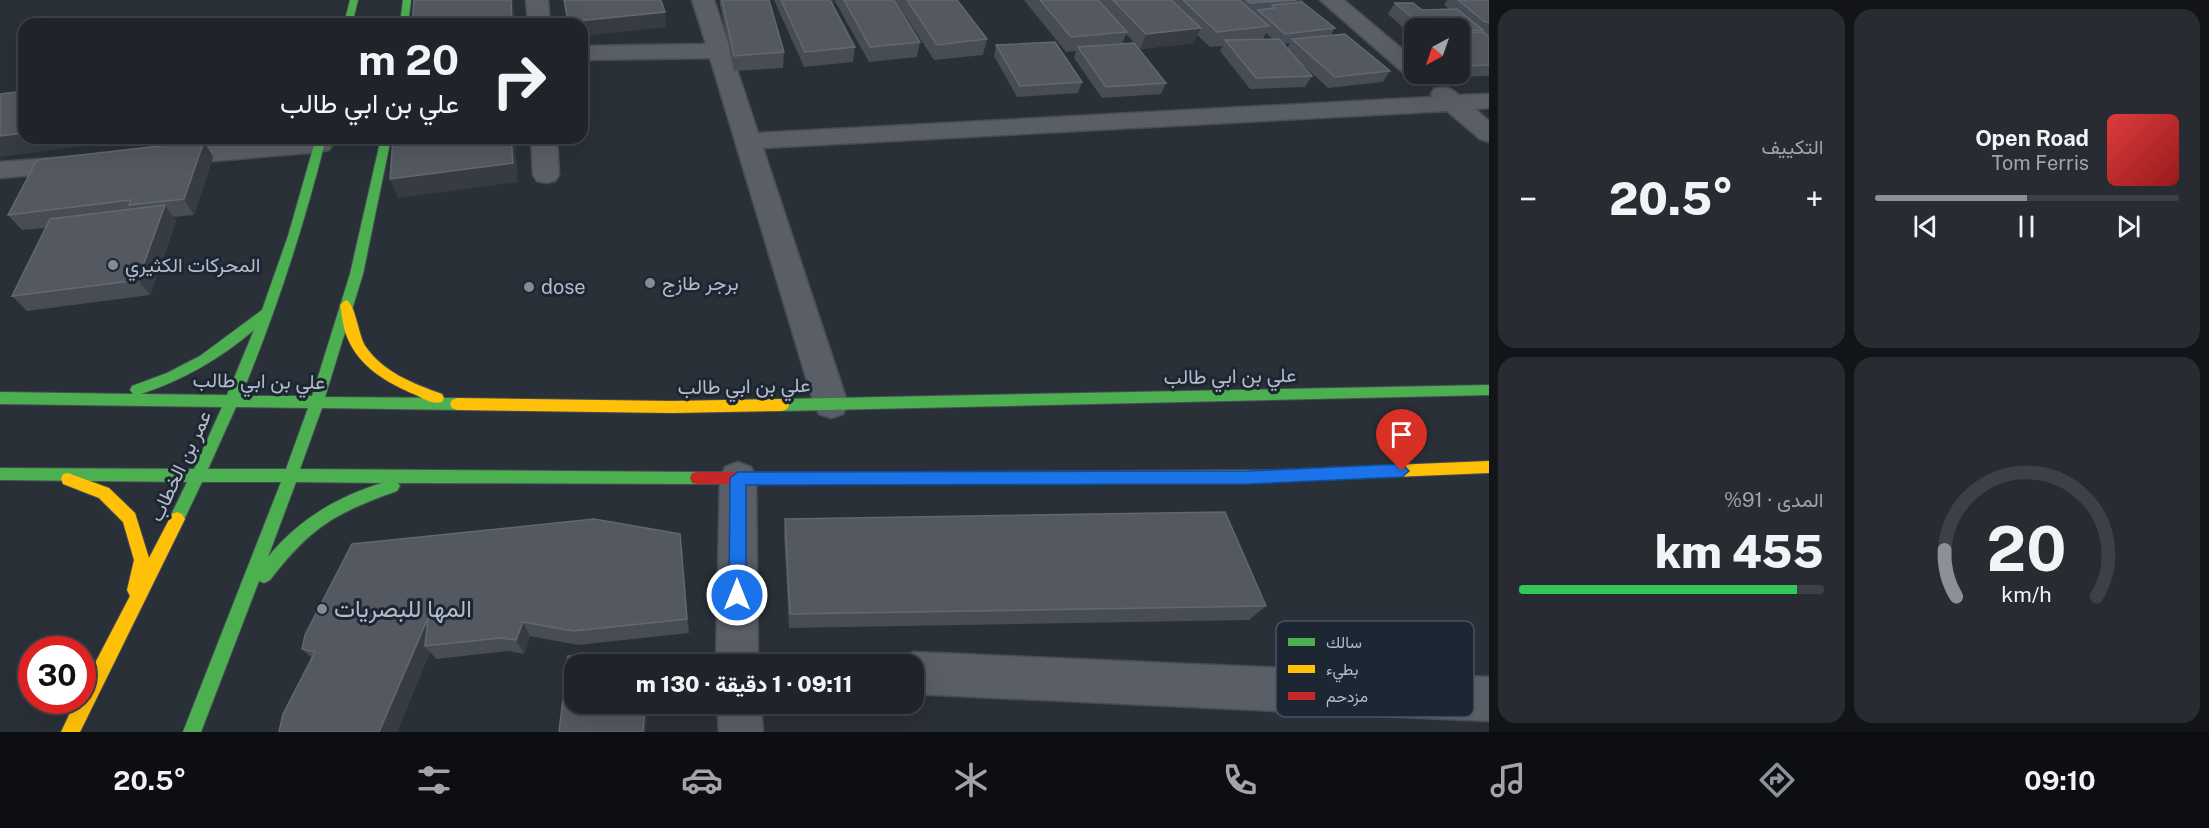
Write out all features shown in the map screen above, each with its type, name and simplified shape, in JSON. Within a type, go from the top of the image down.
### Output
[{"type":"main road","points":[[350,18],[354,0]]},
{"type":"main road","points":[[405,18],[408,0]]},
{"type":"main road","name":"عمر بن الخطاب","points":[[70,732],[130,616],[233,399],[268,308],[314,169],[319,144]]},
{"type":"main road","points":[[192,732],[318,401],[360,259],[385,144]]},
{"type":"main road","points":[[346,306],[354,339],[375,365],[408,387],[453,404]]},
{"type":"main road","points":[[107,399],[160,384],[202,364],[238,338],[268,308]]},
{"type":"main road","name":"علي بن ابي طالب","points":[[0,398],[233,399],[672,407],[1489,390]]},
{"type":"main road","points":[[0,474],[738,478],[1249,477],[1489,467]]},
{"type":"main road","points":[[58,475],[104,493],[130,518],[142,560],[130,616]]},
{"type":"main road","points":[[238,613],[285,544],[321,513],[360,494],[431,476]]},
{"type":"street","points":[[537,0],[538,18]]},
{"type":"street","points":[[703,0],[831,404]]},
{"type":"street","points":[[1331,0],[1404,62]]},
{"type":"street","points":[[588,52],[719,51]]},
{"type":"street","points":[[1431,84],[1489,134]]},
{"type":"street","points":[[748,141],[1489,101]]},
{"type":"street","points":[[142,159],[290,144]]},
{"type":"street","points":[[544,144],[546,175]]},
{"type":"street","points":[[0,170],[107,162]]},
{"type":"street","points":[[737,654],[738,478]]},
{"type":"street","points":[[924,673],[1276,689]]},
{"type":"street","points":[[1474,698],[1489,699]]},
{"type":"street","points":[[740,714],[741,732]]},
{"type":"building","points":[[414,0],[511,0],[512,18],[412,18]]},
{"type":"building","points":[[564,0],[661,0],[665,12],[588,20],[588,18],[567,18]]},
{"type":"building","points":[[722,0],[769,0],[784,52],[734,56]]},
{"type":"building","points":[[781,0],[830,0],[855,47],[805,52]]},
{"type":"building","points":[[844,0],[894,0],[920,42],[870,47]]},
{"type":"building","points":[[907,0],[957,0],[987,39],[937,45]]},
{"type":"building","points":[[1040,0],[1098,0],[1127,32],[1071,37]]},
{"type":"building","points":[[1113,0],[1171,0],[1201,28],[1146,34]]},
{"type":"building","points":[[1183,0],[1239,0],[1269,26],[1217,32]]},
{"type":"building","points":[[1247,0],[1296,0],[1250,3]]},
{"type":"building","points":[[1458,0],[1489,0],[1489,22],[1485,22]]},
{"type":"building","points":[[1302,2],[1335,28],[1285,34],[1258,10],[1275,8],[1272,5]]},
{"type":"building","points":[[1395,3],[1413,3],[1422,10],[1457,9],[1468,18],[1412,18]]},
{"type":"building","points":[[1470,20],[1483,30],[1470,31]]},
{"type":"building","points":[[1483,32],[1489,37],[1489,65],[1470,66],[1470,33]]},
{"type":"building","points":[[1345,34],[1390,71],[1335,77],[1292,39]]},
{"type":"building","points":[[1279,39],[1312,76],[1256,78],[1225,40]]},
{"type":"building","points":[[1055,42],[1082,82],[1020,86],[996,45]]},
{"type":"building","points":[[1134,43],[1166,83],[1106,87],[1078,47]]},
{"type":"building","points":[[18,92],[18,134],[0,136],[0,94]]},
{"type":"building","points":[[178,144],[203,144],[184,199],[129,205],[131,200],[8,215],[37,160]]},
{"type":"building","points":[[393,144],[511,144],[513,163],[390,179]]},
{"type":"building","points":[[165,205],[138,280],[12,296],[50,219]]},
{"type":"building","points":[[1225,512],[1266,606],[790,614],[785,519]]},
{"type":"building","points":[[594,519],[680,534],[687,619],[573,631],[523,622],[516,640],[500,638],[425,646],[428,618],[379,732],[279,732],[283,714],[315,652],[302,649],[305,635],[352,544]]},
{"type":"building","points":[[564,690],[564,714],[644,714],[643,732],[559,732]]},
{"type":"traffic: fast","points":[[350,18],[354,0]]},
{"type":"traffic: fast","points":[[405,18],[407,0]]},
{"type":"traffic: fast","points":[[177,519],[260,333],[294,236],[319,144]]},
{"type":"traffic: fast","points":[[192,732],[297,460],[316,404],[351,293],[385,144]]},
{"type":"traffic: fast","points":[[137,390],[172,377],[204,360],[235,339],[263,314]]},
{"type":"traffic: fast","points":[[782,405],[1489,390]]},
{"type":"traffic: fast","points":[[0,398],[457,404]]},
{"type":"traffic: fast","points":[[0,474],[697,478]]},
{"type":"traffic: fast","points":[[906,478],[1273,476]]},
{"type":"traffic: fast","points":[[264,575],[291,542],[320,518],[352,500],[392,486]]},
{"type":"traffic: slow","points":[[346,305],[354,338],[368,360],[389,376],[437,398]]},
{"type":"traffic: slow","points":[[457,404],[672,407],[782,405]]},
{"type":"traffic: slow","points":[[1273,476],[1489,467]]},
{"type":"traffic: slow","points":[[68,479],[104,493],[130,518],[142,560],[135,590]]},
{"type":"traffic: slow","points":[[70,732],[177,519]]},
{"type":"traffic: jam","points":[[697,478],[906,478]]},
{"type":"place","name":"المحركات الكثيري","points":[[113,265]]},
{"type":"place","name":"برجر طازج","points":[[650,283]]},
{"type":"place","name":"dose","points":[[529,287]]},
{"type":"place","name":"المها للبصريات","points":[[322,609]]},
{"type":"route","points":[[737,595],[738,478],[1249,477],[1402,471]]}]
